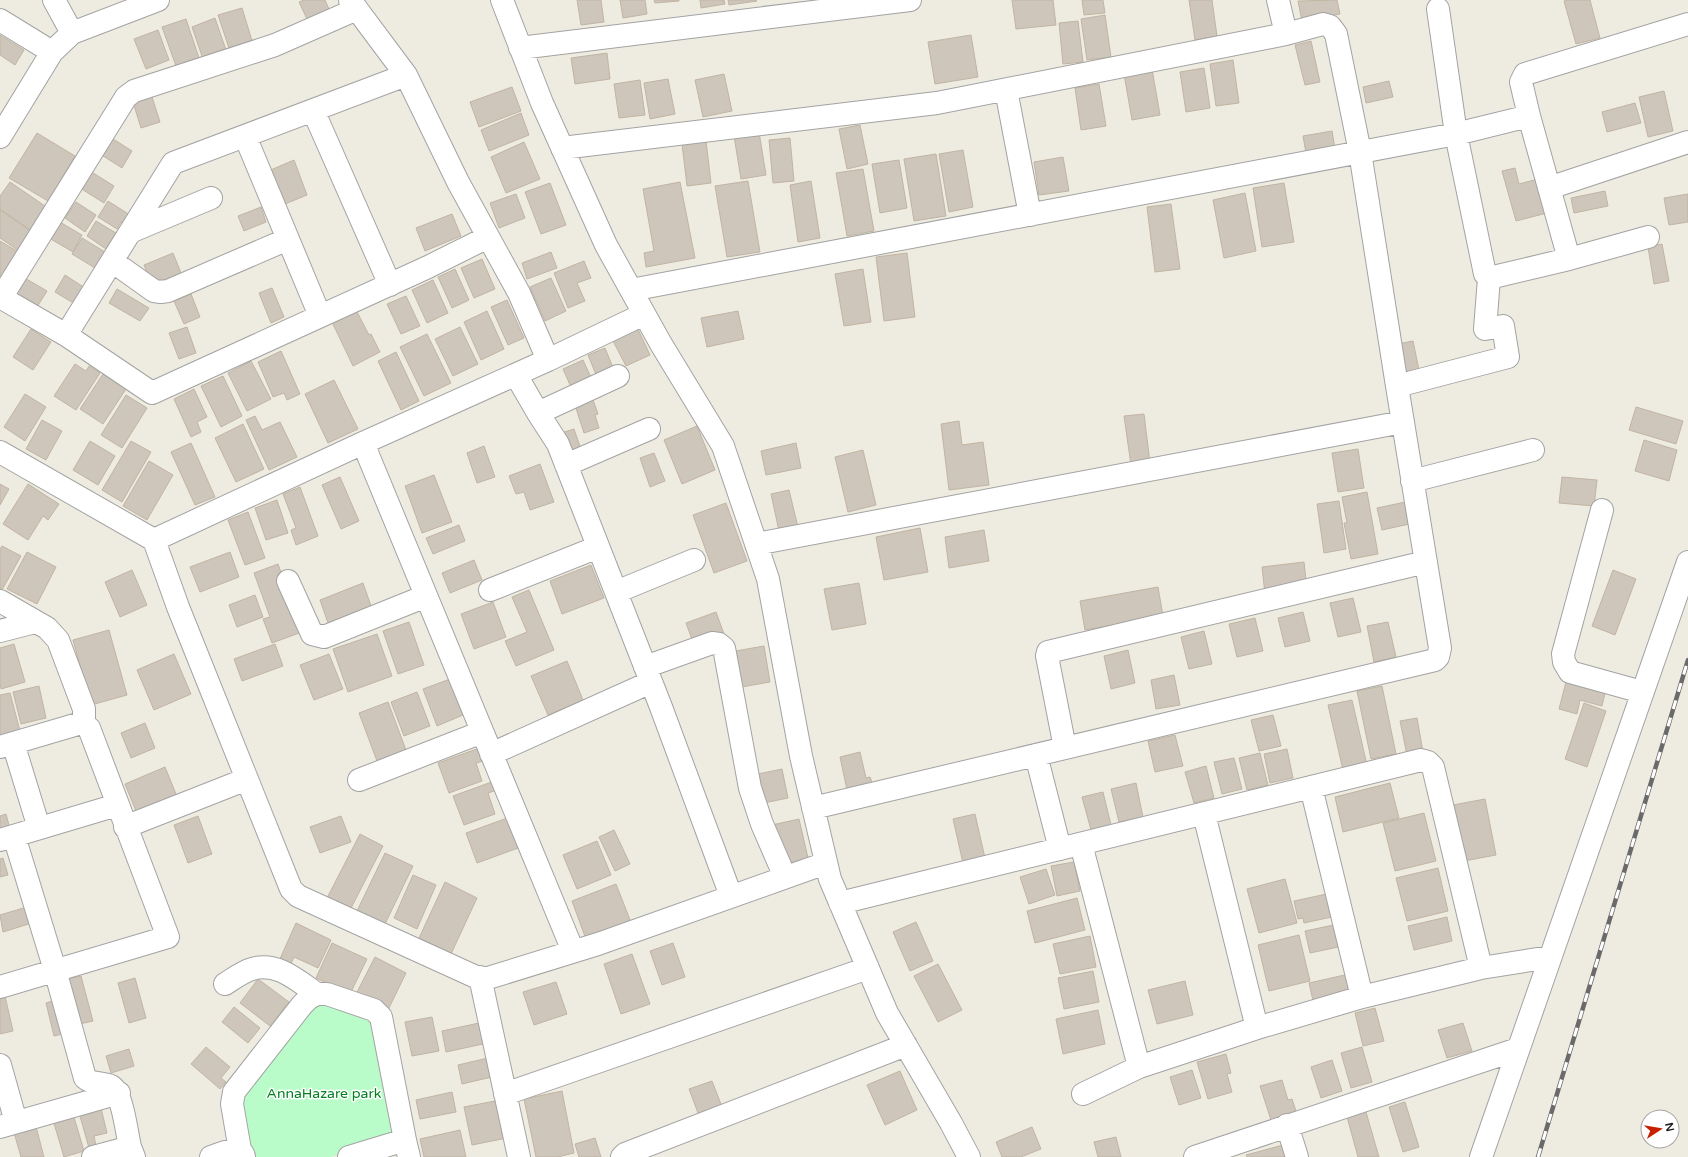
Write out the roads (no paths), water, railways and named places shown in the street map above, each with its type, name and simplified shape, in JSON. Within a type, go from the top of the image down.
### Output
[{"type":"street","points":[[54,0],[72,34]]},
{"type":"street","points":[[0,137],[52,52],[72,34],[158,0]]},
{"type":"street","points":[[502,0],[542,103],[606,245],[661,344],[723,446],[768,579],[801,756],[830,879],[888,1013],[969,1157]]},
{"type":"street","points":[[520,48],[764,9],[910,0]]},
{"type":"street","points":[[1278,0],[1286,34]]},
{"type":"street","points":[[488,237],[390,284],[152,393],[66,335],[1,297],[126,97],[134,91],[275,44],[353,5],[406,75],[458,182],[488,237],[519,294],[548,360]]},
{"type":"street","points":[[1397,386],[1508,357],[1503,326],[1485,329],[1488,278],[1485,274],[1456,134],[1438,9]]},
{"type":"street","points":[[0,20],[52,52]]},
{"type":"street","points":[[562,148],[937,103],[1286,34],[1323,24],[1330,26],[1336,34],[1360,152],[1440,648],[1438,656],[1435,660],[813,808]]},
{"type":"street","points":[[1569,259],[1529,116],[1521,82],[1522,77],[1526,74],[1688,24]]},
{"type":"street","points":[[66,335],[173,163],[406,75]]},
{"type":"street","points":[[1006,90],[1030,215]]},
{"type":"street","points":[[313,110],[390,284]]},
{"type":"street","points":[[631,290],[1456,134],[1529,116]]},
{"type":"street","points":[[245,136],[320,316]]},
{"type":"street","points":[[1550,188],[1688,142]]},
{"type":"street","points":[[130,232],[212,198]]},
{"type":"street","points":[[1488,278],[1569,259],[1648,237]]},
{"type":"street","points":[[112,261],[154,291],[161,292],[168,291],[288,239]]},
{"type":"street","points":[[154,540],[363,442],[516,375],[644,314]]},
{"type":"street","points":[[516,375],[558,444],[648,674],[731,896]]},
{"type":"street","points":[[538,413],[618,376]]},
{"type":"street","points":[[756,544],[1403,422]]},
{"type":"street","points":[[566,465],[648,429]]},
{"type":"street","points":[[363,442],[573,951]]},
{"type":"street","points":[[1412,481],[1532,450]]},
{"type":"street","points":[[0,452],[154,540],[178,607],[291,889],[298,896],[476,977],[488,978],[598,944],[826,863]]},
{"type":"street","points":[[1602,510],[1563,654],[1564,662],[1570,672],[1642,692]]},
{"type":"street","points":[[490,590],[598,547]]},
{"type":"street","points":[[616,592],[694,560]]},
{"type":"street","points":[[1065,748],[1047,656],[1050,651],[1426,562]]},
{"type":"street","points":[[1481,1157],[1688,562]]},
{"type":"street","points":[[288,581],[312,634],[324,637],[426,596]]},
{"type":"street","points":[[0,601],[46,628],[58,640],[84,709],[84,724]]},
{"type":"street","points":[[0,631],[35,622]]},
{"type":"street","points":[[491,754],[712,643],[719,644],[724,648],[750,788],[762,824],[785,877]]},
{"type":"street","points":[[0,987],[168,937],[89,728],[84,724],[78,724],[6,745],[39,828]]},
{"type":"street","points":[[359,780],[482,732]]},
{"type":"street","points":[[1036,755],[1060,849]]},
{"type":"street","points":[[840,903],[1421,760],[1428,762],[1433,767],[1481,968]]},
{"type":"street","points":[[125,826],[247,779]]},
{"type":"street","points":[[1311,787],[1362,997]]},
{"type":"street","points":[[93,1157],[132,1152],[118,1093],[111,1086],[95,1084],[85,1078],[56,970],[7,838],[117,805]]},
{"type":"street","points":[[1204,814],[1257,1028]]},
{"type":"street","points":[[1081,844],[1139,1067]]},
{"type":"street","points":[[1083,1094],[1139,1067],[1257,1028],[1362,997],[1481,968],[1550,957]]},
{"type":"street","points":[[225,984],[253,968],[267,966],[281,970],[317,994]]},
{"type":"street","points":[[505,1094],[868,968]]},
{"type":"street","points":[[480,977],[518,1157]]},
{"type":"street","points":[[242,1154],[232,1104],[234,1092],[302,1005],[309,998],[317,994],[327,994],[374,1010],[380,1017],[407,1149],[349,1157]]},
{"type":"street","points":[[622,1157],[625,1154],[906,1045]]},
{"type":"street","points":[[1195,1157],[1518,1049]]},
{"type":"street","points":[[0,1064],[8,1124],[118,1093]]},
{"type":"street","points":[[1287,1125],[1297,1157]]},
{"type":"street","points":[[210,1157],[235,1150],[242,1154]]},
{"type":"railway","points":[[1538,1157],[1688,660]]},
{"type":"park label","name":"AnnaHazare park","points":[[324,1093]]}]
